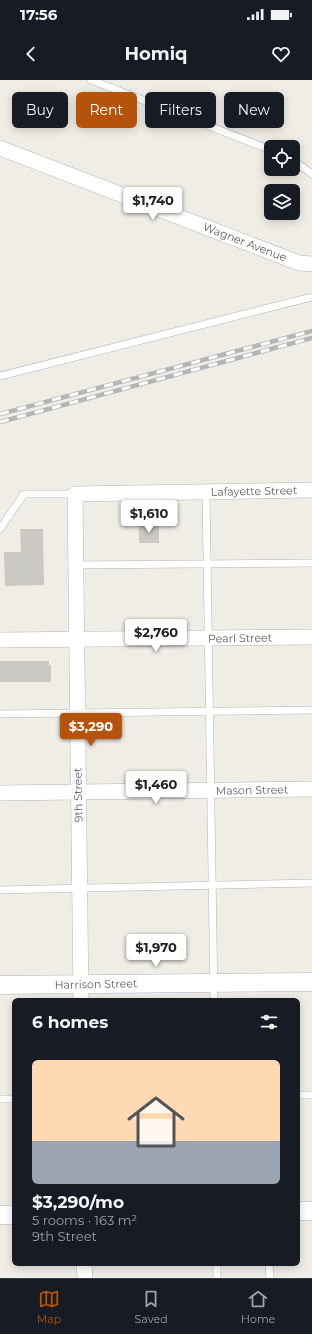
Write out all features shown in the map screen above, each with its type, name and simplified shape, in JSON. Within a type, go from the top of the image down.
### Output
[{"type":"street","name":"Wagner Avenue","points":[[0,148],[299,263],[312,264]]},
{"type":"street","name":"Lafayette Street","points":[[75,494],[312,490]]},
{"type":"street","name":"9th Street","points":[[75,494],[80,992]]},
{"type":"street","name":"Pearl Street","points":[[0,640],[312,637]]},
{"type":"street","name":"Mason Street","points":[[0,794],[312,789]]},
{"type":"street","name":"Harrison Street","points":[[0,985],[80,992],[214,982],[312,982]]},
{"type":"street","points":[[300,1211],[312,1211]]},
{"type":"street","points":[[0,1215],[12,1215]]},
{"type":"street","points":[[84,1266],[85,1278]]},
{"type":"lane","points":[[91,80],[264,147]]},
{"type":"lane","points":[[300,165],[312,174]]},
{"type":"lane","points":[[0,376],[312,297]]},
{"type":"lane","points":[[206,492],[214,998]]},
{"type":"lane","points":[[0,529],[24,494],[75,494]]},
{"type":"lane","points":[[76,565],[312,563]]},
{"type":"lane","points":[[0,714],[312,710]]},
{"type":"lane","points":[[0,890],[312,883]]},
{"type":"lane","points":[[300,1095],[312,1095]]},
{"type":"lane","points":[[0,1099],[12,1099]]},
{"type":"lane","points":[[216,1266],[217,1278]]},
{"type":"lane","points":[[269,1266],[270,1278]]},
{"type":"building","points":[[139,524],[159,524],[159,543],[139,543]]},
{"type":"building","points":[[20,529],[43,529],[44,585],[5,586],[4,552],[21,552]]},
{"type":"building","points":[[0,661],[49,661],[49,665],[51,665],[51,682],[0,682]]},
{"type":"railway","points":[[0,414],[312,331]]},
{"type":"railway","points":[[0,422],[312,338]]}]
